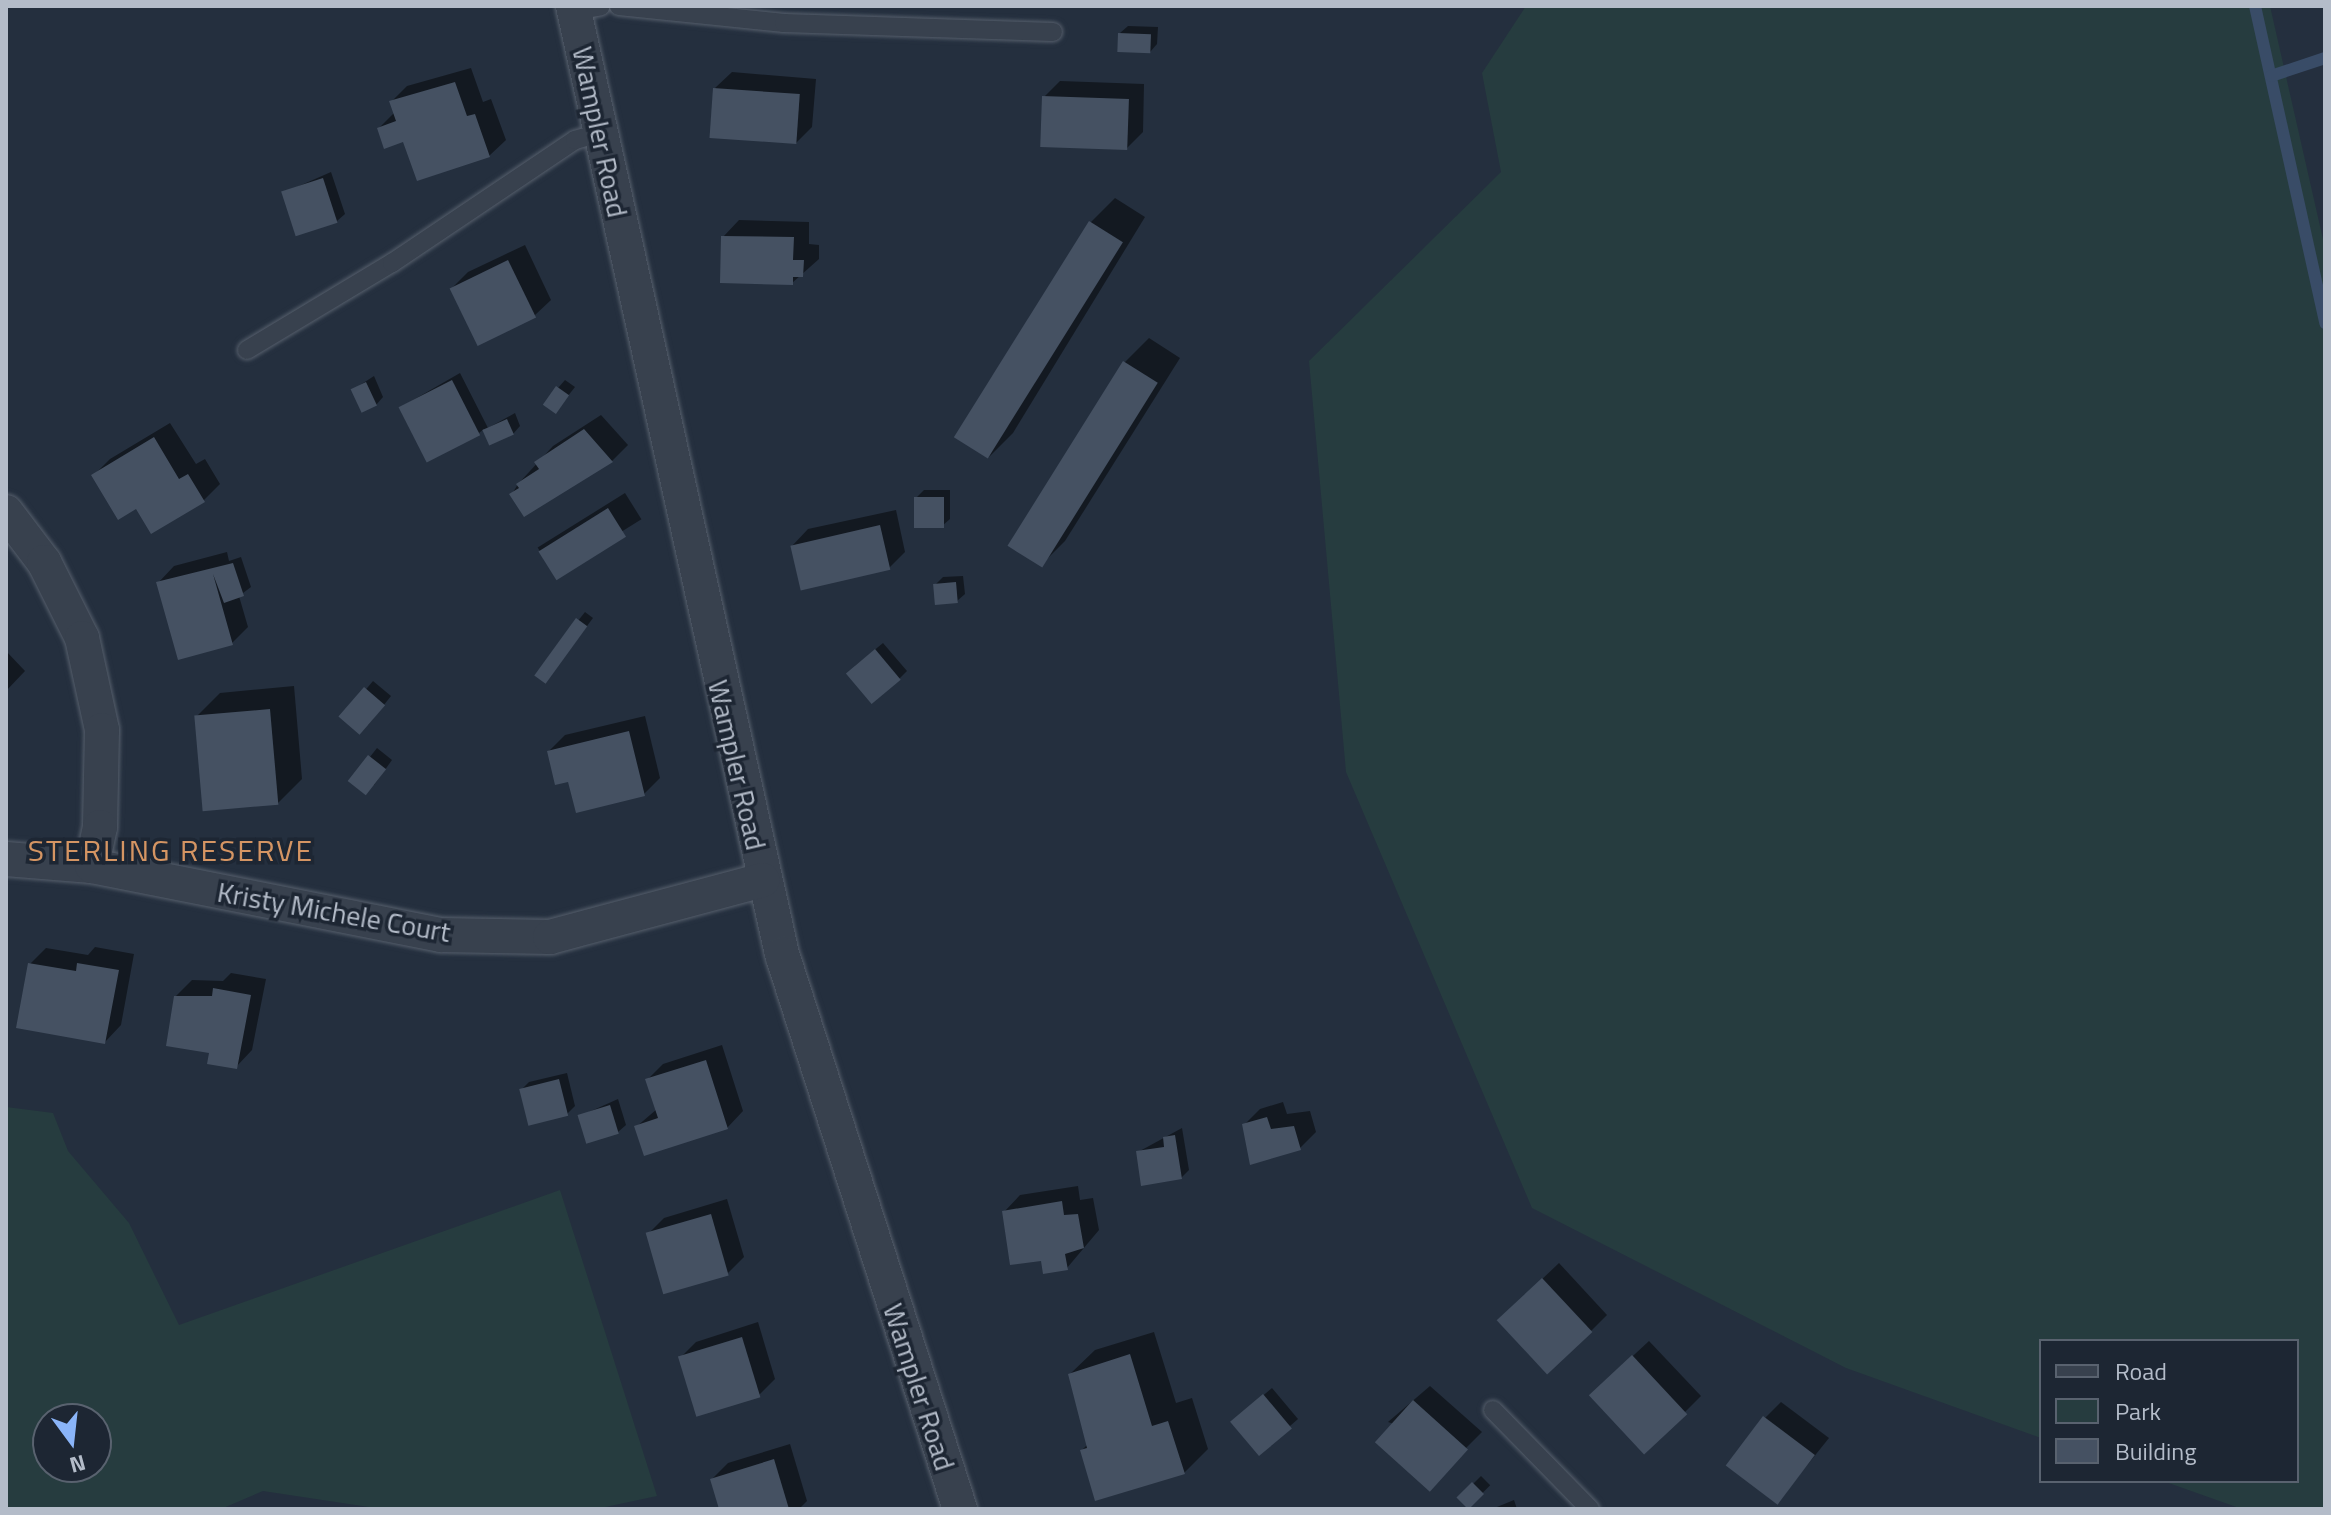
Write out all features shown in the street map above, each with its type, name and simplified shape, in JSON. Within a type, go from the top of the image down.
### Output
[{"type":"street","name":"Wampler Road","points":[[583,8],[600,133],[763,880],[823,1093],[960,1509]]},
{"type":"street","points":[[6,512],[44,562],[82,638],[102,730],[100,827],[92,866]]},
{"type":"street","name":"Kristy Michele Court","points":[[6,859],[92,866],[441,935],[550,937],[763,880]]},
{"type":"lane","points":[[619,6],[784,23],[1053,32]]},
{"type":"lane","points":[[247,350],[392,263],[575,140],[600,133]]},
{"type":"lane","points":[[1493,1410],[1590,1509]]},
{"type":"green space","points":[[1526,6],[2270,6],[2325,248],[2325,1509],[2242,1509],[2169,1483],[2299,1483],[2299,1339],[2039,1339],[2039,1437],[1846,1368],[1532,1208],[1346,772],[1309,361],[1501,172],[1482,73]]},
{"type":"green space","points":[[6,1107],[53,1113],[68,1151],[129,1223],[179,1325],[560,1190],[657,1496],[596,1509],[382,1509],[263,1491],[221,1509],[6,1509]]},
{"type":"building","points":[[1118,33],[1151,34],[1150,53],[1117,52]]},
{"type":"building","points":[[455,82],[467,116],[475,114],[490,157],[417,181],[403,142],[384,149],[377,128],[396,121],[389,101]]},
{"type":"building","points":[[713,88],[800,94],[796,144],[710,138]]},
{"type":"building","points":[[1042,96],[1129,99],[1127,150],[1040,147]]},
{"type":"building","points":[[323,178],[338,223],[296,236],[281,192]]},
{"type":"building","points":[[1089,221],[1123,242],[988,458],[954,437]]},
{"type":"building","points":[[721,236],[794,237],[793,260],[804,260],[803,277],[793,277],[793,285],[720,283]]},
{"type":"building","points":[[508,260],[536,318],[478,346],[450,288]]},
{"type":"building","points":[[1123,361],[1158,383],[1042,568],[1007,546]]},
{"type":"building","points":[[452,380],[480,435],[427,462],[399,407]]},
{"type":"building","points":[[366,382],[377,406],[362,413],[351,389]]},
{"type":"building","points":[[556,386],[569,395],[556,414],[543,405]]},
{"type":"building","points":[[507,419],[514,435],[489,446],[482,430]]},
{"type":"building","points":[[584,429],[613,462],[524,517],[509,494],[519,488],[516,484],[539,469],[534,462]]},
{"type":"building","points":[[154,437],[179,479],[188,474],[205,502],[151,534],[136,509],[118,520],[91,475]]},
{"type":"building","points":[[914,497],[944,497],[944,528],[914,528]]},
{"type":"building","points":[[608,508],[626,537],[556,580],[538,551]]},
{"type":"building","points":[[880,525],[890,570],[801,591],[790,546]]},
{"type":"building","points":[[233,563],[244,596],[224,603],[213,574],[233,645],[178,660],[156,582]]},
{"type":"building","points":[[956,582],[958,603],[935,605],[933,584]]},
{"type":"building","points":[[576,618],[587,626],[546,684],[534,675]]},
{"type":"building","points":[[875,649],[901,680],[872,704],[846,673]]},
{"type":"building","points":[[364,687],[385,705],[360,735],[338,716]]},
{"type":"building","points":[[270,709],[278,805],[203,811],[194,716]]},
{"type":"building","points":[[629,731],[645,796],[576,813],[568,782],[555,785],[547,751]]},
{"type":"building","points":[[368,755],[386,769],[366,795],[348,781]]},
{"type":"building","points":[[28,963],[76,971],[77,963],[119,970],[105,1044],[16,1028]]},
{"type":"building","points":[[213,988],[251,995],[237,1069],[207,1064],[209,1053],[166,1046],[174,996],[212,996]]},
{"type":"building","points":[[706,1060],[728,1129],[644,1156],[634,1126],[658,1118],[645,1079]]},
{"type":"building","points":[[559,1079],[568,1116],[528,1126],[519,1089]]},
{"type":"building","points":[[610,1105],[619,1134],[586,1144],[577,1115]]},
{"type":"building","points":[[1267,1117],[1271,1129],[1294,1126],[1301,1150],[1250,1165],[1242,1124]]},
{"type":"building","points":[[1175,1135],[1182,1179],[1141,1186],[1136,1151],[1164,1147],[1163,1137]]},
{"type":"building","points":[[1062,1201],[1064,1215],[1078,1214],[1084,1248],[1065,1254],[1068,1270],[1043,1274],[1041,1261],[1010,1265],[1002,1211]]},
{"type":"building","points":[[711,1214],[729,1276],[663,1294],[646,1233]]},
{"type":"building","points":[[1542,1278],[1592,1332],[1547,1374],[1497,1320]]},
{"type":"building","points":[[742,1337],[760,1397],[696,1417],[678,1357]]},
{"type":"building","points":[[1130,1354],[1152,1426],[1168,1421],[1185,1474],[1095,1501],[1080,1450],[1087,1448],[1068,1374]]},
{"type":"building","points":[[1632,1355],[1687,1414],[1644,1454],[1589,1395]]},
{"type":"building","points":[[1263,1394],[1292,1428],[1259,1456],[1230,1422]]},
{"type":"building","points":[[1413,1400],[1468,1450],[1430,1492],[1375,1442]]},
{"type":"building","points":[[1763,1416],[1815,1455],[1778,1505],[1726,1466]]},
{"type":"building","points":[[774,1459],[789,1509],[719,1509],[710,1479]]},
{"type":"building","points":[[1472,1482],[1484,1494],[1469,1509],[1456,1498]]},
{"type":"waterway","points":[[2255,6],[2325,323]]},
{"type":"waterway","points":[[2271,76],[2325,58]]},
{"type":"district","name":"STERLING RESERVE","points":[[171,850]]}]
